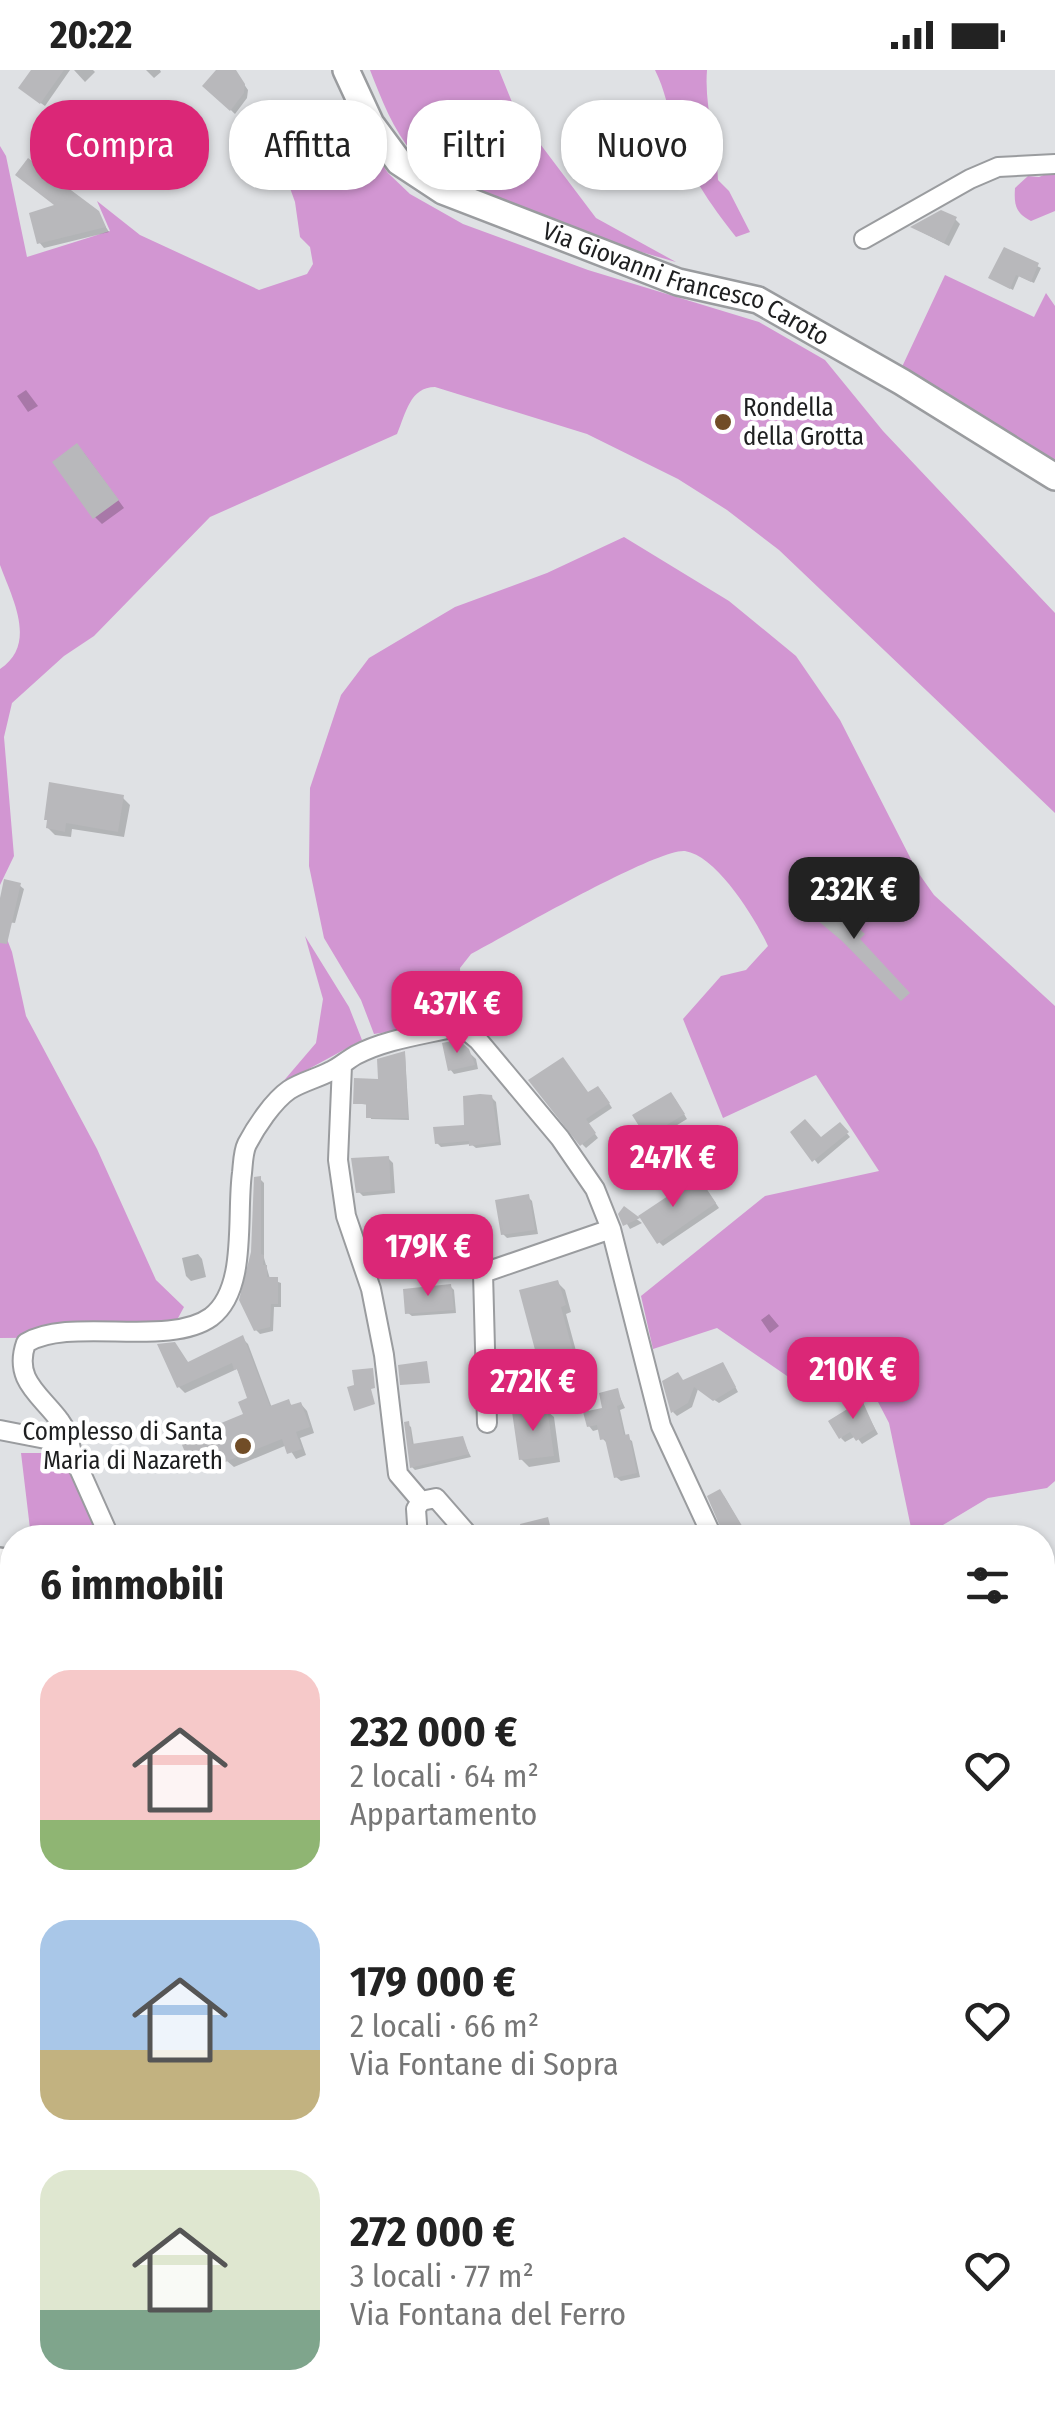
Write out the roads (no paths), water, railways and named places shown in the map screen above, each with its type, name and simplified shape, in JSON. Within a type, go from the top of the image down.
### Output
[{"type":"street","name":"Via Giovanni Francesco Caroto","points":[[346,70],[371,124],[399,162],[443,191],[678,282],[758,300],[902,382],[1055,477]]},
{"type":"street","points":[[864,239],[984,173],[998,168],[1055,164]]},
{"type":"street","points":[[104,1525],[72,1453],[64,1425],[28,1382],[20,1360],[26,1342],[39,1334],[123,1332],[208,1319],[223,1305],[235,1280],[245,1146],[288,1090],[358,1054],[451,1028],[466,1030],[478,1040],[560,1138],[596,1189],[611,1228],[661,1426],[707,1525]]},
{"type":"street","points":[[342,1065],[338,1160],[346,1216],[372,1289],[398,1474],[421,1501]]},
{"type":"street","points":[[486,1423],[483,1272],[611,1228]]},
{"type":"street","points":[[0,1430],[56,1440],[72,1453]]},
{"type":"street","points":[[417,1525],[416,1509],[421,1501],[436,1498],[459,1525]]},
{"type":"place","name":"Rondella della Grotta","points":[[723,422]]},
{"type":"place","name":"Complesso di Santa Maria di Nazareth","points":[[243,1446]]}]
